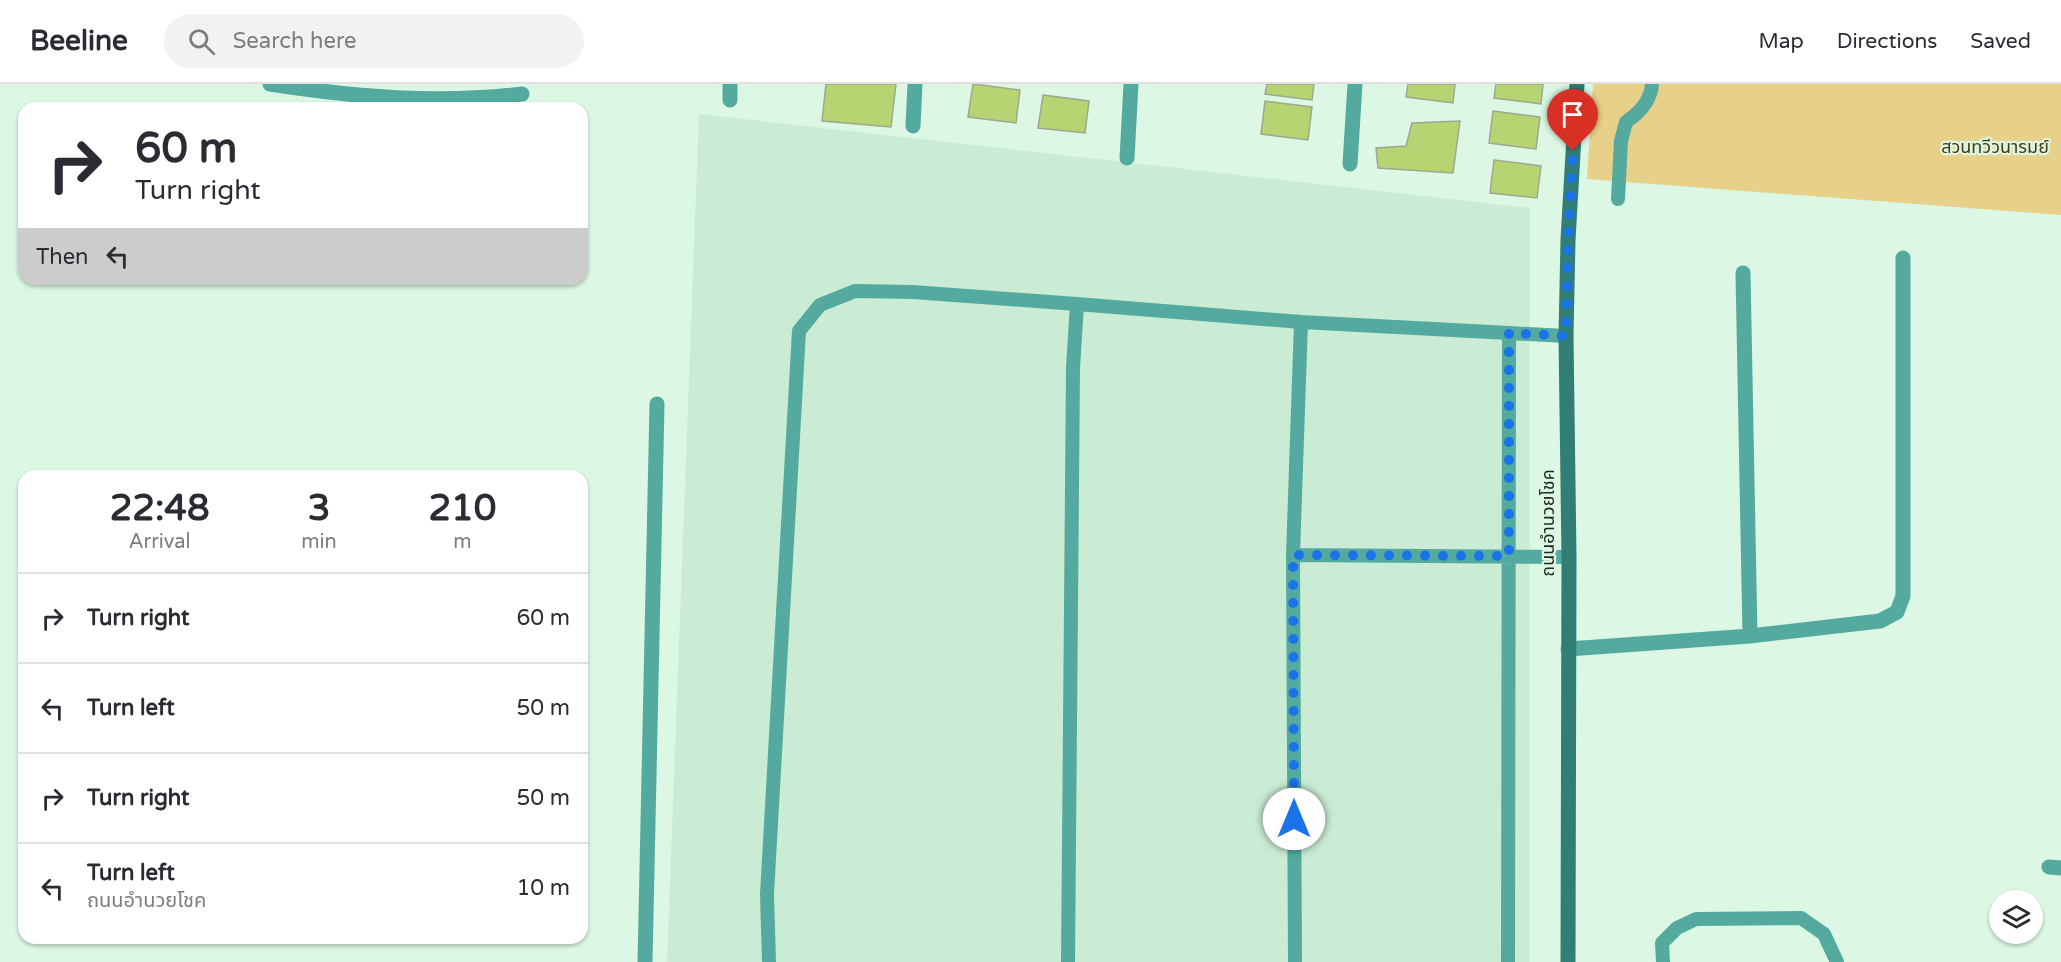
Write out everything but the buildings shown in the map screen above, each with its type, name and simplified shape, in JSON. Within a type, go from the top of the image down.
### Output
[{"type":"street","points":[[270,84],[379,98],[481,99],[522,94]]},
{"type":"street","points":[[730,84],[730,100]]},
{"type":"street","points":[[913,126],[915,84]]},
{"type":"street","points":[[1127,159],[1131,84]]},
{"type":"street","points":[[1350,164],[1354,84]]},
{"type":"street","name":"ถนนอำนวยโชค","points":[[1568,962],[1569,557],[1566,336],[1568,240],[1577,84]]},
{"type":"street","points":[[1568,649],[1750,636],[1880,621],[1898,612],[1903,596],[1903,258]]},
{"type":"street","points":[[1743,273],[1750,636]]},
{"type":"street","points":[[645,962],[657,404]]},
{"type":"lane","points":[[1618,199],[1621,141],[1626,122],[1638,114],[1651,92],[1652,84]]},
{"type":"lane","points":[[769,962],[767,894],[799,331],[820,305],[855,291],[913,292],[1301,322],[1566,336]]},
{"type":"lane","points":[[1068,962],[1073,368],[1077,304]]},
{"type":"lane","points":[[1295,962],[1293,555],[1301,322]]},
{"type":"lane","points":[[1508,962],[1509,333]]},
{"type":"lane","points":[[1293,555],[1569,557]]},
{"type":"lane","points":[[1663,962],[1662,943],[1677,928],[1696,919],[1801,918],[1824,934],[1837,962]]},
{"type":"shaded area","points":[[699,114],[1530,208],[1529,962],[667,962]]},
{"type":"green space","name":"สวนทวีวนารมย์","points":[[1593,84],[2061,84],[2061,215],[1587,179]]},
{"type":"route","points":[[1294,819],[1293,555],[1509,556],[1509,333],[1566,336],[1573,151]]}]
